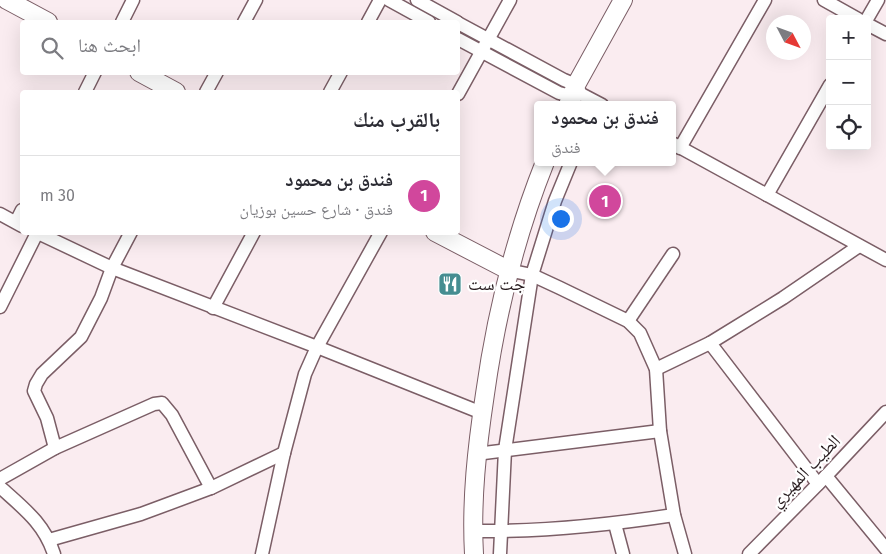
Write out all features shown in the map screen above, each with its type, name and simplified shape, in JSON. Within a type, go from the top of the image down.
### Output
[{"type":"main road","points":[[7,0],[44,20]]},
{"type":"main road","points":[[574,95],[623,0]]},
{"type":"main road","points":[[145,75],[172,90]]},
{"type":"main road","points":[[474,554],[476,454],[492,344],[508,270],[543,166]]},
{"type":"main road","points":[[442,235],[508,270]]},
{"type":"street","points":[[123,20],[134,0]]},
{"type":"street","points":[[245,20],[256,0]]},
{"type":"street","points":[[369,20],[380,0]]},
{"type":"street","points":[[388,0],[425,20]]},
{"type":"street","points":[[417,0],[452,20]]},
{"type":"street","points":[[460,90],[510,0]]},
{"type":"street","points":[[764,0],[676,146],[886,260]]},
{"type":"street","points":[[824,0],[851,15]]},
{"type":"street","points":[[869,15],[878,0]]},
{"type":"street","points":[[460,25],[488,40],[574,95],[590,101]]},
{"type":"street","points":[[871,26],[886,34]]},
{"type":"street","points":[[460,40],[559,93],[574,95]]},
{"type":"street","points":[[85,90],[93,75]]},
{"type":"street","points":[[207,90],[215,75]]},
{"type":"street","points":[[331,90],[339,75]]},
{"type":"street","points":[[767,195],[826,92]]},
{"type":"street","points":[[500,554],[505,450],[532,275],[555,201],[569,166]]},
{"type":"street","points":[[0,214],[19,224]]},
{"type":"street","points":[[0,306],[35,235]]},
{"type":"street","points":[[40,235],[112,268],[482,413]]},
{"type":"street","points":[[55,448],[47,418],[34,391],[36,384],[42,374],[81,337],[102,298],[112,268],[129,235]]},
{"type":"street","points":[[213,308],[252,235]]},
{"type":"street","points":[[262,554],[284,453],[306,374],[317,347],[379,235]]},
{"type":"street","points":[[656,369],[710,343],[783,298],[859,246]]},
{"type":"street","points":[[628,322],[673,254]]},
{"type":"street","points":[[508,270],[532,275],[628,322],[640,333],[656,369],[660,431],[674,515],[685,554]]},
{"type":"street","points":[[710,343],[822,480],[886,549]]},
{"type":"street","points":[[0,479],[55,448],[154,404],[162,403],[172,415],[211,488]]},
{"type":"street","name":"الطيب المهيري","points":[[753,552],[885,416]]},
{"type":"street","points":[[476,454],[660,431]]},
{"type":"street","points":[[49,540],[141,514],[211,488],[284,453]]},
{"type":"street","points":[[0,487],[25,508],[49,540],[54,554]]},
{"type":"street","points":[[473,531],[500,532],[615,524],[674,515]]},
{"type":"street","points":[[615,524],[623,554]]},
{"type":"place","name":"فندق بن محمود","points":[[605,201]]},
{"type":"place","name":"جت ست","points":[[450,284]]}]
